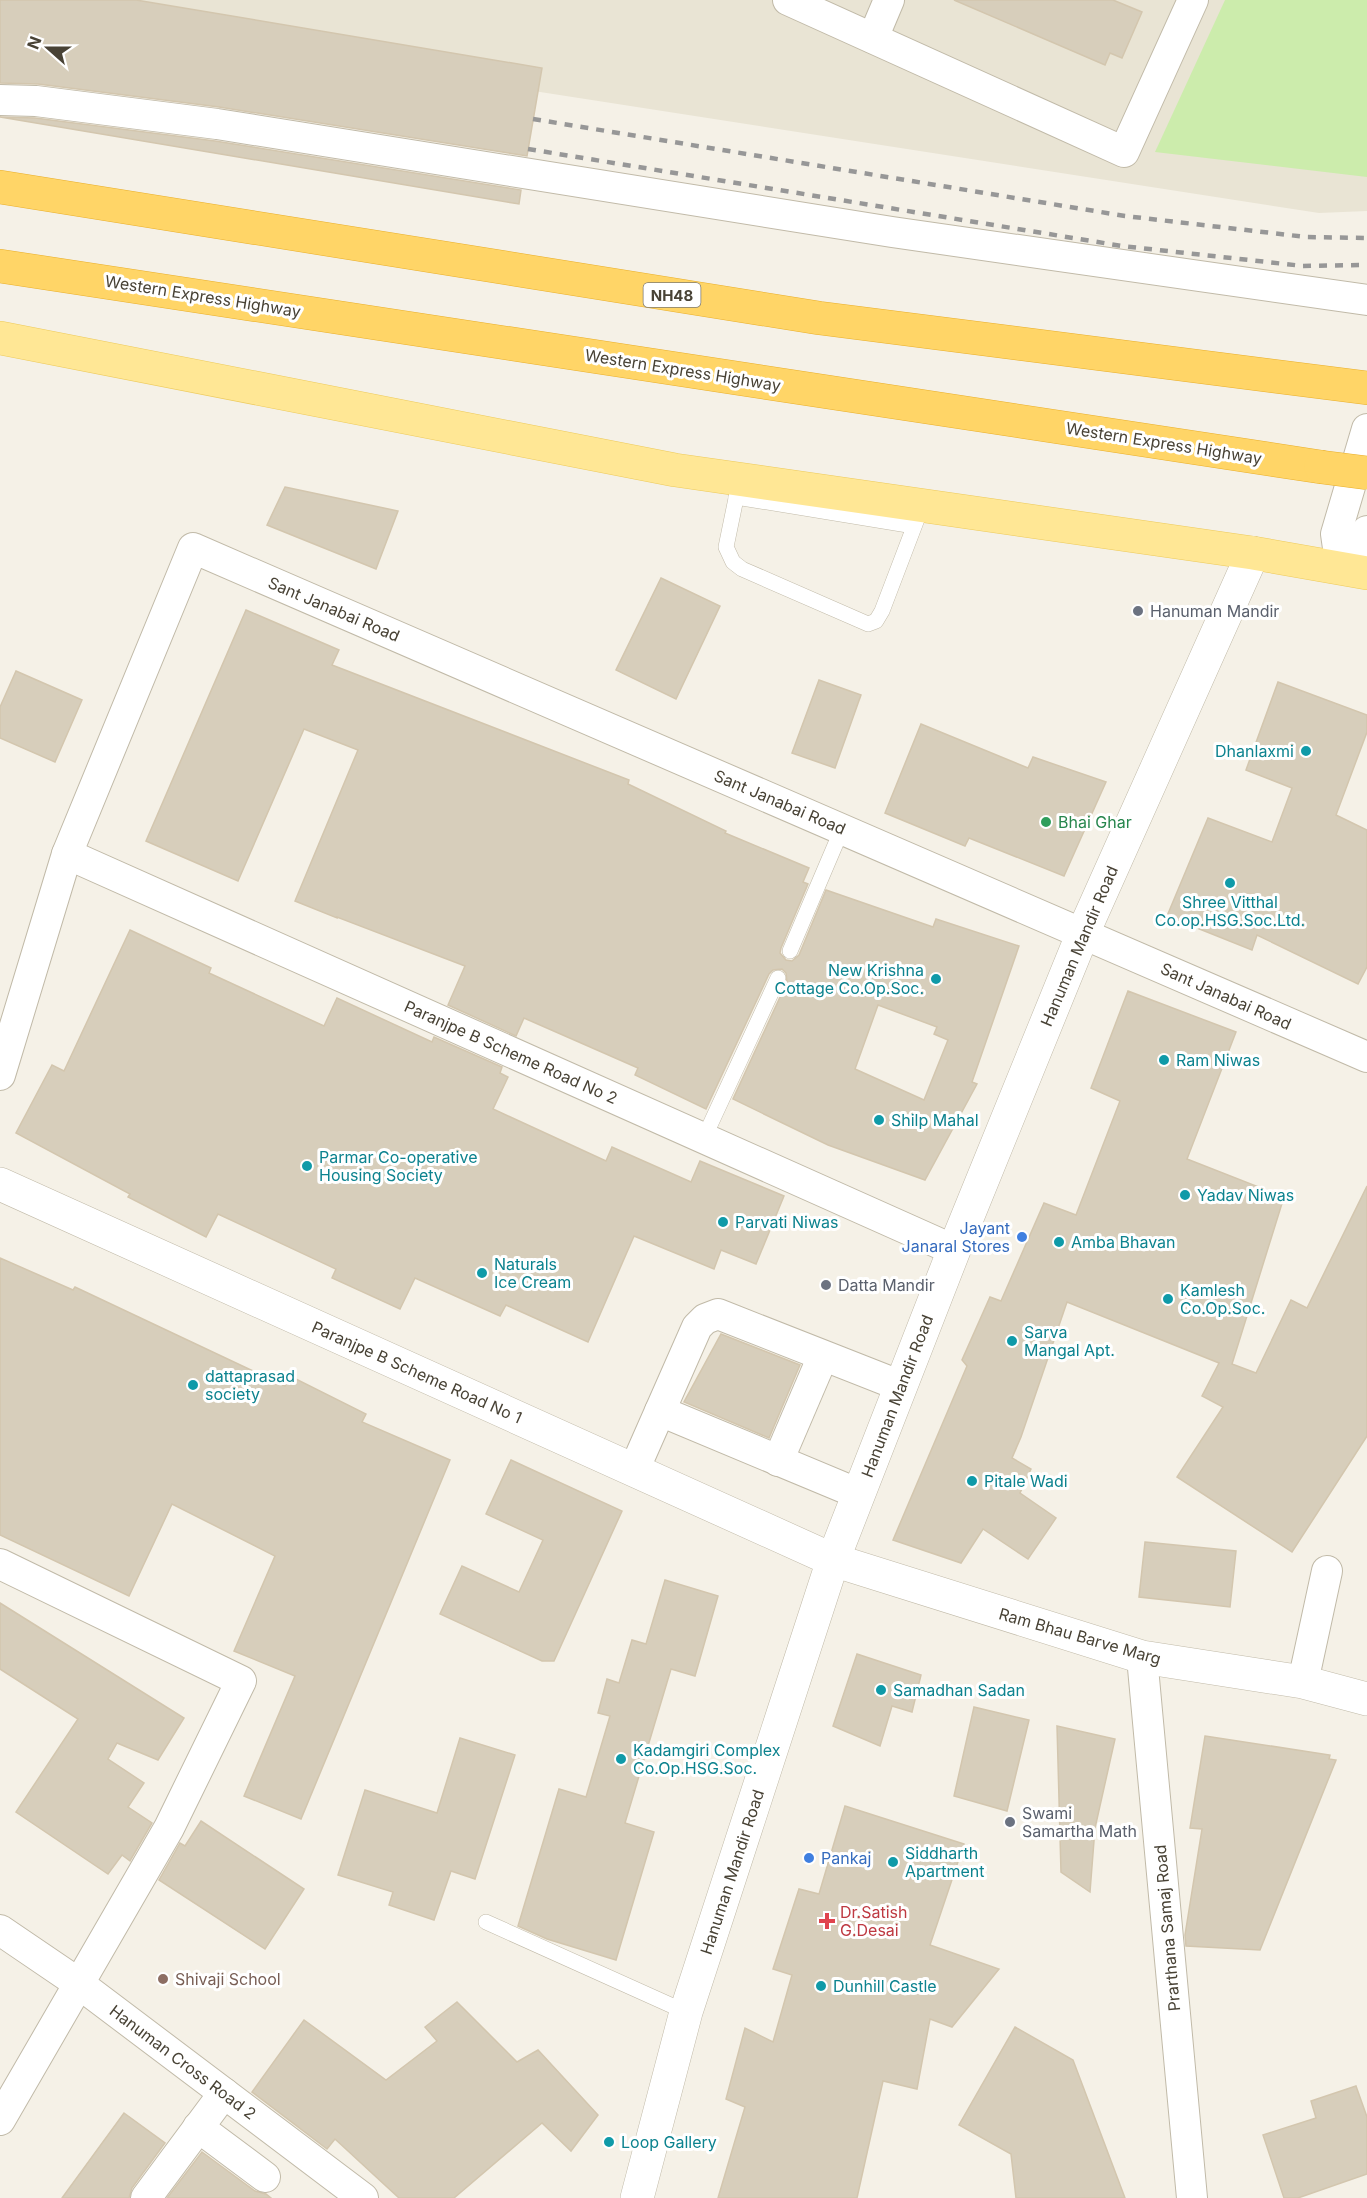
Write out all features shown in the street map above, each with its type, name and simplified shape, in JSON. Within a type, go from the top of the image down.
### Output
[{"type":"highway","name":"NH48","points":[[0,187],[819,318],[1357,387]]},
{"type":"highway","name":"Western Express Highway","points":[[0,266],[1367,473]]},
{"type":"main road","points":[[0,338],[675,470],[738,488],[918,516],[1253,553],[1354,571]]},
{"type":"street","points":[[788,0],[1124,152],[1193,0]]},
{"type":"street","points":[[873,38],[889,0]]},
{"type":"street","points":[[0,100],[36,101],[217,124],[892,232],[1367,300]]},
{"type":"street","points":[[1354,571],[1336,534],[1367,429]]},
{"type":"street","points":[[1354,571],[1367,531]]},
{"type":"street","name":"Sant Janabai Road","points":[[67,854],[193,548],[1367,1057]]},
{"type":"street","name":"Hanuman Mandir Road","points":[[637,2198],[686,2013],[833,1560],[954,1250],[1083,933],[1253,553]]},
{"type":"street","points":[[0,1075],[10,1008],[67,854]]},
{"type":"street","name":"Paranjpe B Scheme Road No 2","points":[[67,854],[954,1250]]},
{"type":"street","name":"Paranjpe B Scheme Road No 1","points":[[0,1184],[833,1560]]},
{"type":"street","points":[[634,1470],[697,1327],[705,1319],[718,1314],[901,1386]]},
{"type":"street","points":[[778,1461],[823,1356]]},
{"type":"street","points":[[660,1411],[859,1494]]},
{"type":"street","name":"Ram Bhau Barve Marg","points":[[833,1560],[1142,1658],[1303,1682],[1367,1699]]},
{"type":"street","points":[[0,1564],[241,1681],[169,1828],[0,2120]]},
{"type":"street","points":[[1303,1682],[1328,1570]]},
{"type":"street","name":"Prarthana Samaj Road","points":[[1142,1658],[1192,2198]]},
{"type":"street","name":"Hanuman Cross Road 2","points":[[0,1930],[78,1983],[363,2198]]},
{"type":"street","points":[[146,2198],[224,2093]]},
{"type":"street","points":[[198,2127],[257,2187],[290,2143]]},
{"type":"lane","points":[[738,488],[726,547],[733,562],[742,569],[868,624],[876,621],[882,611],[918,516]]},
{"type":"lane","points":[[790,951],[842,830]]},
{"type":"lane","points":[[704,1138],[778,978]]},
{"type":"lane","points":[[486,1922],[686,2013]]},
{"type":"shaded area","points":[[0,0],[1367,0],[1367,211],[1319,213],[0,8]]},
{"type":"green space","points":[[1225,0],[1367,0],[1367,177],[1155,152]]},
{"type":"building","points":[[0,0],[136,0],[542,68],[527,156],[219,107],[38,84],[0,83]]},
{"type":"building","points":[[954,0],[1113,0],[1142,12],[1122,58],[1110,53],[1105,65]]},
{"type":"building","points":[[0,117],[35,118],[215,141],[521,190],[519,204]]},
{"type":"building","points":[[285,487],[398,511],[376,569],[267,525]]},
{"type":"building","points":[[661,578],[720,606],[676,699],[616,670]]},
{"type":"building","points":[[246,610],[339,650],[332,665],[629,780],[628,784],[726,831],[725,833],[809,868],[803,882],[808,884],[781,948],[780,953],[786,960],[792,961],[799,955],[826,890],[933,927],[936,919],[1019,946],[972,1082],[977,1084],[925,1180],[828,1145],[733,1099],[787,982],[786,973],[782,969],[773,970],[769,974],[706,1109],[635,1075],[638,1068],[524,1018],[516,1036],[448,1005],[465,966],[295,901],[358,750],[304,729],[238,881],[146,841]],"holes":[[[878,1005],[937,1027],[934,1034],[948,1040],[924,1100],[855,1069]]]},
{"type":"building","points":[[16,671],[82,700],[55,762],[0,738],[0,707]]},
{"type":"building","points":[[819,680],[861,695],[835,768],[792,753]]},
{"type":"building","points":[[1278,682],[1367,715],[1367,732],[1336,815],[1367,830],[1367,967],[1358,984],[1257,935],[1252,950],[1167,916],[1208,818],[1272,842],[1292,788],[1246,770]]},
{"type":"building","points":[[921,724],[1028,768],[1033,757],[1106,782],[1064,876],[969,838],[965,846],[885,813]]},
{"type":"building","points":[[130,930],[211,968],[209,973],[324,1026],[337,998],[432,1042],[434,1037],[502,1067],[500,1073],[508,1077],[493,1109],[606,1161],[612,1147],[691,1182],[700,1161],[784,1196],[756,1264],[721,1250],[714,1269],[634,1236],[588,1342],[506,1305],[500,1316],[415,1278],[400,1309],[332,1278],[336,1269],[218,1214],[206,1237],[128,1197],[130,1194],[16,1133],[52,1065],[64,1071]]},
{"type":"building","points":[[1128,991],[1236,1032],[1187,1159],[1284,1197],[1232,1364],[1256,1373],[1291,1300],[1307,1308],[1367,1186],[1367,1436],[1292,1552],[1177,1477],[1223,1407],[1202,1396],[1219,1363],[1067,1302],[1012,1458],[1031,1469],[1020,1493],[1056,1518],[1028,1559],[983,1529],[961,1563],[893,1540],[967,1366],[962,1360],[990,1297],[1001,1301],[1044,1203],[1076,1215],[1120,1101],[1091,1088]]},
{"type":"building","points":[[0,1258],[73,1290],[75,1287],[285,1386],[290,1376],[366,1414],[362,1422],[450,1460],[301,1819],[244,1796],[295,1676],[234,1651],[275,1556],[172,1504],[129,1596],[0,1535]]},
{"type":"building","points":[[721,1334],[800,1365],[769,1438],[684,1402]]},
{"type":"building","points":[[511,1460],[622,1511],[554,1661],[542,1661],[440,1614],[462,1566],[519,1592],[543,1540],[486,1514]]},
{"type":"building","points":[[1145,1542],[1236,1551],[1230,1607],[1139,1597]]},
{"type":"building","name":"Kadamgiri Complex Co.Op.HSG.Soc.","points":[[665,1580],[718,1596],[695,1676],[671,1669],[625,1823],[654,1832],[616,1960],[547,1939],[518,1926],[559,1789],[586,1797],[610,1716],[598,1713],[607,1679],[619,1683],[632,1640],[646,1644]]},
{"type":"building","points":[[0,1603],[184,1718],[158,1760],[117,1743],[108,1759],[144,1783],[128,1807],[152,1823],[130,1861],[122,1855],[108,1874],[16,1812],[78,1719],[0,1669]]},
{"type":"building","name":"Samadhan Sadan","points":[[857,1654],[921,1675],[912,1712],[892,1706],[880,1746],[833,1726]]},
{"type":"building","points":[[974,1707],[1029,1720],[1007,1811],[954,1796]]},
{"type":"building","points":[[1057,1726],[1115,1739],[1095,1828],[1090,1892],[1061,1872]]},
{"type":"building","points":[[1205,1736],[1330,1755],[1329,1759],[1336,1760],[1260,1950],[1186,1946],[1185,1935],[1202,1829],[1190,1828]]},
{"type":"building","points":[[460,1738],[515,1755],[475,1879],[451,1871],[434,1920],[389,1905],[393,1892],[338,1875],[365,1790],[437,1813]]},
{"type":"building","points":[[845,1806],[964,1844],[930,1945],[999,1969],[952,2027],[930,2019],[917,2089],[883,2081],[857,2198],[718,2198],[745,2107],[726,2099],[745,2028],[773,2042],[792,1975],[773,1969],[799,1889],[819,1894]]},
{"type":"building","points":[[201,1821],[304,1889],[265,1949],[159,1880],[180,1843],[185,1846]]},
{"type":"building","points":[[457,2002],[517,2062],[538,2050],[598,2115],[571,2151],[542,2123],[454,2198],[399,2198],[335,2139],[327,2149],[252,2092],[304,2020],[386,2080],[437,2041],[425,2027]]},
{"type":"building","points":[[1015,2027],[1073,2060],[1125,2198],[1016,2198],[1011,2154],[959,2125]]},
{"type":"building","points":[[1356,2086],[1367,2117],[1367,2174],[1298,2198],[1284,2198],[1263,2135],[1316,2118],[1311,2101]]},
{"type":"building","points":[[124,2113],[165,2143],[132,2188],[129,2198],[62,2198]]},
{"type":"building","points":[[202,2152],[255,2191],[271,2198],[167,2198]]},
{"type":"railway","points":[[533,119],[1125,216],[1306,237],[1367,238]]},
{"type":"railway","points":[[528,149],[1122,246],[1303,266],[1367,265]]},
{"type":"place","name":"Hanuman Mandir","points":[[1138,611]]},
{"type":"place","name":"Dhanlaxmi","points":[[1306,751]]},
{"type":"place","name":"Bhai Ghar","points":[[1046,822]]},
{"type":"place","name":"Shree Vitthal Co.op.HSG.Soc.Ltd.","points":[[1230,883]]},
{"type":"place","name":"New Krishna Cottage Co.Op.Soc.","points":[[936,979]]},
{"type":"place","name":"Ram Niwas","points":[[1164,1060]]},
{"type":"place","name":"Shilp Mahal","points":[[879,1120]]},
{"type":"place","name":"Parmar Co-operative Housing Society","points":[[307,1166]]},
{"type":"place","name":"Yadav Niwas","points":[[1185,1195]]},
{"type":"place","name":"Parvati Niwas","points":[[723,1222]]},
{"type":"place","name":"Jayant Janaral Stores","points":[[1022,1237]]},
{"type":"place","name":"Amba Bhavan","points":[[1059,1242]]},
{"type":"place","name":"Naturals Ice Cream","points":[[482,1273]]},
{"type":"place","name":"Datta Mandir","points":[[826,1285]]},
{"type":"place","name":"Kamlesh Co.Op.Soc.","points":[[1168,1299]]},
{"type":"place","name":"Sarva Mangal Apt.","points":[[1012,1341]]},
{"type":"place","name":"dattaprasad society","points":[[193,1385]]},
{"type":"place","name":"Pitale Wadi","points":[[972,1481]]},
{"type":"place","name":"Samadhan Sadan","points":[[881,1690]]},
{"type":"place","name":"Kadamgiri Complex Co.Op.HSG.Soc.","points":[[621,1759]]},
{"type":"place","name":"Swami Samartha Math","points":[[1010,1822]]},
{"type":"place","name":"Pankaj","points":[[809,1858]]},
{"type":"place","name":"Siddharth Apartment","points":[[893,1862]]},
{"type":"place","name":"Dr.Satish G.Desai","points":[[827,1921]]},
{"type":"place","name":"Shivaji School","points":[[163,1979]]},
{"type":"place","name":"Dunhill Castle","points":[[821,1986]]},
{"type":"place","name":"Loop Gallery","points":[[609,2142]]}]
